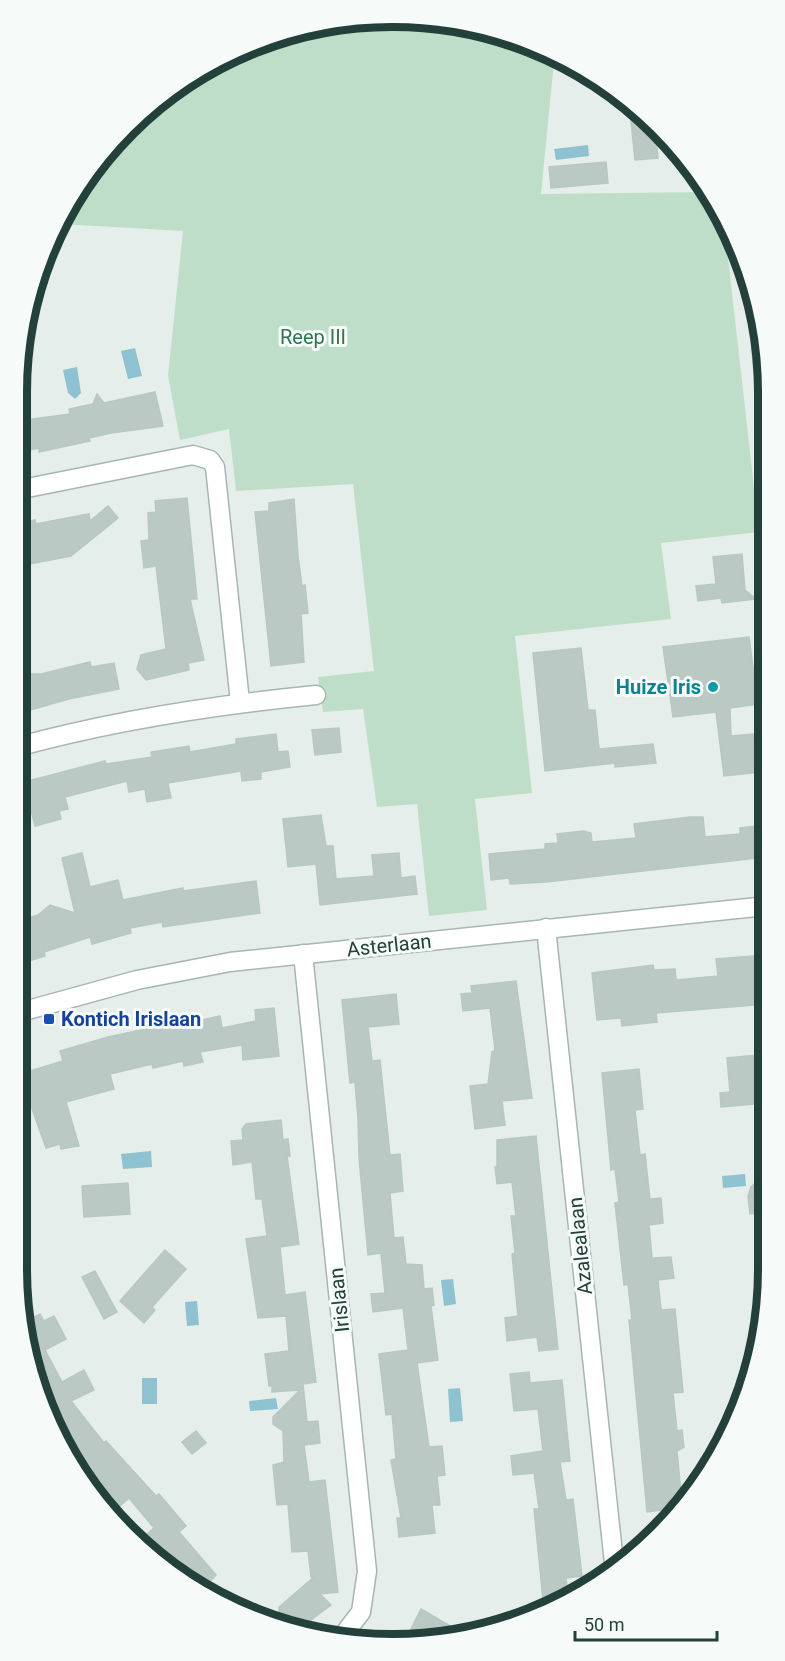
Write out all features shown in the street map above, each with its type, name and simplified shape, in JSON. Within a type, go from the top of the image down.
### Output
[{"type":"street","points":[[27,488],[193,455],[210,460],[215,467],[240,702]]},
{"type":"street","points":[[27,744],[139,719],[240,702],[316,695]]},
{"type":"street","name":"Asterlaan","points":[[27,1010],[94,990],[182,970],[303,954],[758,907]]},
{"type":"street","name":"Azalealaan","points":[[546,928],[614,1559]]},
{"type":"street","name":"Irislaan","points":[[303,954],[367,1571],[361,1612],[346,1631]]},
{"type":"green space","name":"Reep III","points":[[392,27],[440,30],[487,39],[554,65],[541,194],[698,192],[727,246],[758,532],[661,543],[671,619],[515,636],[532,793],[475,799],[487,910],[429,916],[417,804],[377,807],[363,709],[323,712],[318,677],[374,671],[353,484],[236,491],[229,429],[180,440],[168,376],[183,231],[68,224],[89,189],[134,134],[170,103],[210,76],[253,55],[298,39],[345,30]]},
{"type":"water","points":[[588,145],[589,156],[556,160],[554,149]]},
{"type":"water","points":[[135,348],[142,376],[128,379],[121,351]]},
{"type":"water","points":[[77,367],[81,393],[75,399],[68,393],[63,370]]},
{"type":"water","points":[[151,1151],[152,1167],[123,1169],[121,1154]]},
{"type":"water","points":[[745,1174],[746,1186],[723,1188],[722,1176]]},
{"type":"water","points":[[453,1279],[456,1304],[444,1306],[441,1280]]},
{"type":"water","points":[[197,1301],[199,1325],[187,1326],[185,1302]]},
{"type":"water","points":[[142,1378],[157,1378],[157,1404],[142,1404]]},
{"type":"water","points":[[460,1388],[463,1421],[450,1422],[448,1389]]},
{"type":"water","points":[[276,1398],[278,1409],[250,1411],[249,1401]]},
{"type":"building","points":[[630,116],[656,140],[658,158],[635,160]]},
{"type":"building","points":[[606,162],[608,183],[551,188],[549,167]]},
{"type":"building","points":[[155,392],[163,426],[111,433],[89,438],[90,441],[39,452],[39,448],[27,450],[27,420],[70,414],[69,409],[93,404],[97,394],[104,403]]},
{"type":"building","points":[[187,498],[197,599],[190,599],[204,660],[188,663],[189,670],[146,680],[137,669],[141,655],[166,649],[156,566],[144,568],[141,541],[149,540],[148,513],[156,512],[155,501]]},
{"type":"building","points":[[294,499],[298,556],[302,586],[305,585],[308,613],[301,614],[304,662],[271,666],[255,512],[269,511],[269,503]]},
{"type":"building","points":[[108,506],[118,518],[71,556],[29,564],[27,522],[35,520],[36,524],[89,514],[90,521]]},
{"type":"building","points":[[742,554],[745,590],[756,599],[722,603],[721,598],[698,601],[696,586],[716,584],[713,557]]},
{"type":"building","name":"Huize Iris","points":[[749,637],[758,704],[730,708],[731,736],[753,734],[754,744],[757,744],[758,772],[724,776],[716,712],[673,717],[663,647]]},
{"type":"building","points":[[581,648],[588,710],[595,710],[599,749],[653,744],[656,763],[615,767],[615,763],[545,771],[533,653]]},
{"type":"building","points":[[90,662],[91,667],[114,663],[119,689],[69,699],[27,711],[27,678],[30,674],[41,674]]},
{"type":"building","points":[[339,728],[341,752],[315,755],[312,730]]},
{"type":"building","points":[[276,734],[278,752],[288,751],[290,767],[261,772],[261,779],[242,781],[241,771],[168,783],[171,798],[147,802],[145,789],[129,792],[127,781],[65,797],[68,809],[59,811],[61,819],[35,826],[27,794],[27,781],[105,761],[106,764],[152,757],[151,752],[189,746],[190,752],[236,744],[236,739]]},
{"type":"building","points":[[321,815],[326,846],[333,846],[336,879],[374,876],[372,855],[399,853],[401,878],[415,876],[417,894],[320,905],[316,864],[288,867],[283,819]]},
{"type":"building","points":[[703,817],[705,837],[740,834],[740,828],[758,826],[758,858],[546,882],[510,884],[509,878],[491,880],[489,854],[545,849],[545,844],[558,843],[557,834],[584,831],[591,833],[592,842],[636,838],[634,824]]},
{"type":"building","points":[[82,853],[90,887],[118,880],[123,900],[183,888],[183,891],[256,881],[260,913],[163,927],[162,922],[130,928],[131,933],[92,944],[90,937],[44,952],[45,956],[27,962],[27,918],[38,915],[50,905],[75,913],[62,858]]},
{"type":"building","points":[[758,956],[758,1005],[656,1013],[657,1022],[622,1026],[621,1018],[597,1020],[592,973],[653,965],[654,970],[675,969],[676,980],[718,976],[716,959]]},
{"type":"building","points":[[516,981],[532,1098],[502,1101],[505,1125],[475,1129],[470,1086],[488,1084],[492,1052],[495,1050],[490,1008],[463,1011],[461,994],[472,993],[471,986]]},
{"type":"building","points":[[396,994],[399,1024],[368,1027],[372,1061],[380,1060],[390,1155],[400,1154],[403,1191],[390,1193],[394,1238],[403,1237],[406,1264],[422,1265],[424,1289],[432,1288],[434,1305],[431,1306],[438,1360],[417,1363],[429,1447],[442,1446],[445,1475],[437,1476],[440,1505],[432,1505],[435,1533],[399,1537],[397,1518],[401,1518],[391,1460],[396,1459],[392,1414],[386,1415],[379,1354],[408,1350],[403,1308],[373,1312],[371,1294],[385,1293],[381,1253],[368,1255],[355,1082],[350,1083],[342,1000]]},
{"type":"building","points":[[274,1008],[279,1056],[243,1060],[242,1045],[200,1052],[203,1062],[184,1066],[183,1061],[153,1068],[152,1064],[110,1074],[114,1089],[66,1102],[79,1146],[61,1149],[60,1144],[46,1148],[31,1106],[27,1107],[27,1061],[30,1071],[63,1061],[60,1051],[108,1037],[193,1019],[193,1022],[220,1016],[222,1028],[256,1021],[255,1010]]},
{"type":"building","points":[[758,1055],[758,1104],[721,1107],[720,1093],[730,1092],[727,1058]]},
{"type":"building","points":[[639,1069],[643,1109],[635,1110],[640,1155],[645,1154],[650,1199],[661,1198],[663,1223],[649,1225],[652,1258],[671,1257],[674,1278],[658,1280],[661,1310],[675,1309],[683,1392],[673,1393],[677,1431],[682,1430],[684,1447],[677,1451],[681,1492],[662,1514],[662,1510],[647,1512],[629,1320],[632,1320],[628,1284],[624,1285],[615,1203],[619,1202],[615,1169],[611,1170],[602,1073]]},
{"type":"building","points":[[281,1120],[283,1140],[288,1139],[290,1156],[287,1156],[299,1244],[280,1247],[285,1295],[305,1292],[316,1382],[303,1384],[307,1422],[318,1421],[320,1443],[304,1445],[309,1482],[325,1480],[338,1592],[320,1594],[331,1605],[306,1624],[283,1617],[279,1613],[279,1607],[314,1577],[311,1577],[308,1551],[292,1552],[288,1504],[277,1505],[273,1465],[284,1462],[283,1431],[273,1424],[273,1417],[300,1390],[272,1392],[272,1386],[269,1386],[265,1354],[289,1351],[286,1316],[258,1318],[246,1239],[267,1236],[262,1199],[256,1199],[252,1162],[233,1165],[231,1141],[243,1140],[242,1129],[246,1124]]},
{"type":"building","points":[[536,1136],[558,1349],[539,1351],[537,1337],[507,1341],[505,1318],[518,1316],[511,1216],[516,1216],[512,1182],[497,1184],[495,1167],[497,1167],[497,1140]]},
{"type":"building","points":[[758,1180],[758,1213],[750,1214],[748,1196],[751,1187]]},
{"type":"building","points":[[128,1183],[130,1214],[84,1217],[82,1186]]},
{"type":"building","points":[[165,1250],[186,1269],[152,1307],[155,1310],[144,1323],[120,1301]]},
{"type":"building","points":[[95,1271],[117,1312],[104,1319],[82,1277]]},
{"type":"building","points":[[40,1314],[44,1321],[54,1316],[66,1339],[45,1350],[62,1382],[84,1370],[94,1390],[71,1401],[104,1443],[106,1441],[156,1496],[159,1494],[186,1526],[179,1532],[216,1575],[208,1584],[170,1558],[160,1547],[159,1548],[144,1536],[154,1528],[129,1498],[117,1508],[89,1472],[65,1430],[46,1386],[31,1319]]},
{"type":"building","points":[[529,1372],[530,1383],[562,1380],[570,1461],[560,1462],[566,1500],[573,1499],[582,1576],[566,1578],[567,1589],[543,1601],[534,1509],[539,1509],[534,1473],[513,1475],[511,1456],[543,1451],[538,1409],[514,1411],[510,1374]]},
{"type":"building","points":[[196,1431],[206,1443],[192,1454],[182,1442]]},
{"type":"building","points":[[421,1609],[452,1627],[440,1631],[413,1633],[410,1631]]},
{"type":"place","name":"Huize Iris","points":[[713,687]]},
{"type":"place","name":"Kontich Irislaan","points":[[49,1019]]}]
